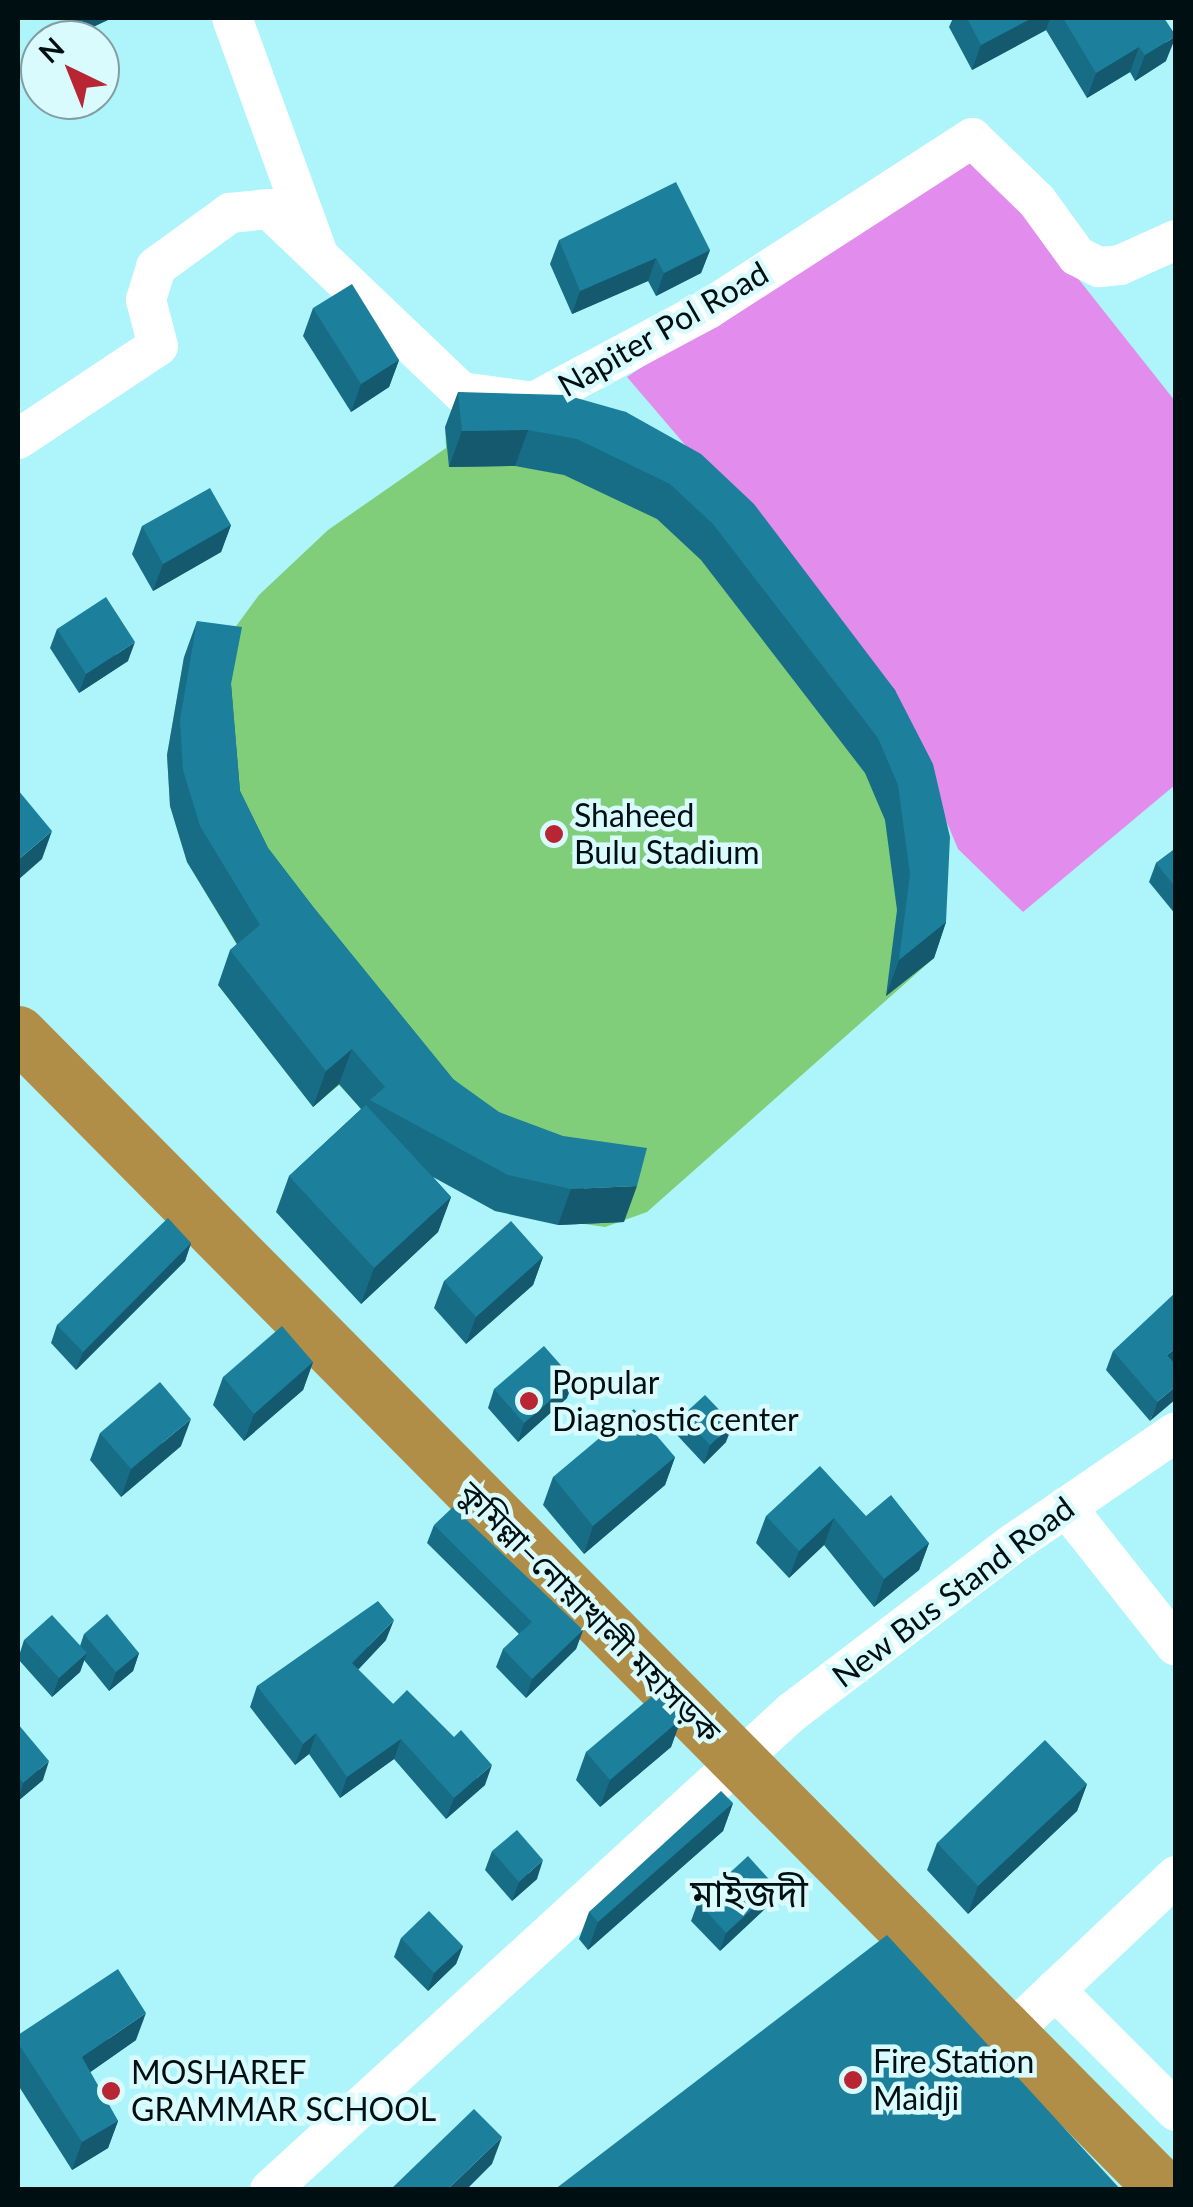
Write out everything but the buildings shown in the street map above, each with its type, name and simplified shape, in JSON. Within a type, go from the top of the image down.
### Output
[{"type":"highway","name":"কুমিল্লা–নোয়াখালী মহাসড়ক","points":[[18,1033],[1012,2032],[1164,2190]]},
{"type":"street","points":[[232,18],[320,258]]},
{"type":"street","name":"Napiter Pol Road","points":[[18,439],[158,346],[146,300],[156,267],[230,212],[269,209],[461,392],[534,402],[708,308],[972,138],[1037,201],[1077,256],[1099,267],[1120,265],[1176,240]]},
{"type":"street","name":"New Bus Stand Road","points":[[270,2190],[738,1760],[1066,1507],[1176,1432]]},
{"type":"street","points":[[1066,1507],[1176,1646]]},
{"type":"street","points":[[1012,2032],[1176,1876]]},
{"type":"street","points":[[1056,1990],[1176,2111]]},
{"type":"green space","name":"Shaheed Bulu Stadium","points":[[445,427],[652,466],[937,872],[934,958],[647,1212],[605,1227],[495,1211],[403,1154],[339,1085],[313,1107],[218,985],[246,960],[187,862],[170,806],[167,755],[184,657],[212,659],[259,595],[328,530],[446,448]]},
{"type":"shaded area","points":[[974,147],[1175,401],[1175,785],[1023,912],[958,849],[888,682],[627,377]]},
{"type":"place","name":"Shaheed Bulu Stadium","points":[[554,834]]},
{"type":"place","name":"Popular Diagnostic center","points":[[529,1401]]},
{"type":"place","name":"Fire Station Maidji","points":[[853,2080]]},
{"type":"place","name":"MOSHAREF GRAMMAR SCHOOL","points":[[111,2091]]},
{"type":"district","name":"মাইজদী","points":[[749,1893]]}]
